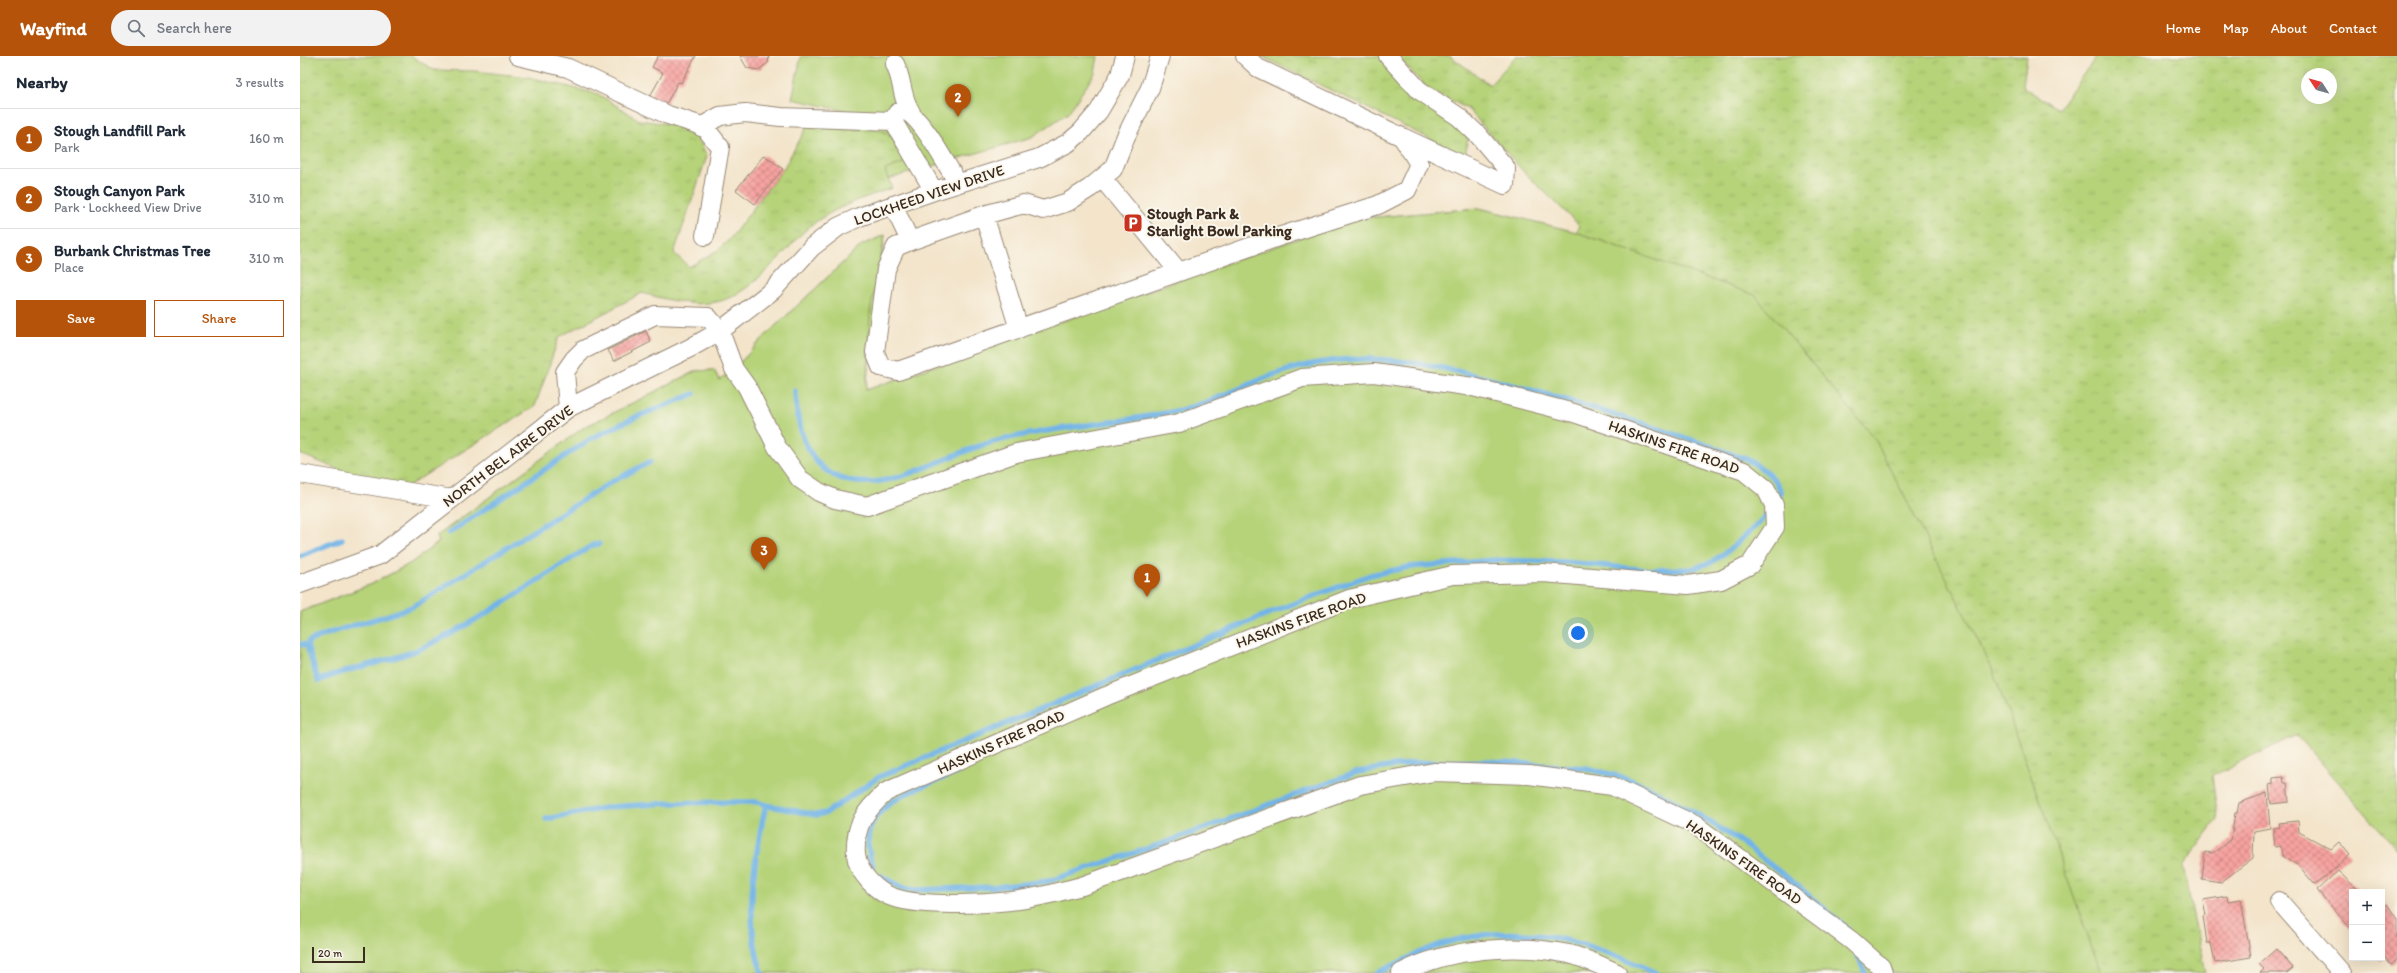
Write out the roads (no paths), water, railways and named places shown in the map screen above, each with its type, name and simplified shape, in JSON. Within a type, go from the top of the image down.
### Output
[{"type":"street","points":[[518,56],[568,68],[668,115],[701,127],[715,138],[720,147],[705,236]]},
{"type":"street","name":"LOCKHEED VIEW DRIVE","points":[[720,331],[773,290],[812,247],[838,227],[859,217],[934,190],[1039,158],[1068,143],[1081,132],[1099,111],[1120,75],[1125,56]]},
{"type":"street","points":[[1160,56],[1150,88],[1126,136],[1113,169],[1090,188],[1068,202],[1043,210],[1024,204],[984,215],[896,247],[886,269],[875,352],[881,367],[898,371],[1281,236],[1378,205],[1407,190],[1419,164],[1402,137]]},
{"type":"street","points":[[1245,56],[1258,68],[1505,185],[1506,168],[1479,136],[1459,117],[1419,90],[1388,56]]},
{"type":"street","points":[[895,64],[902,82],[905,103],[958,183]]},
{"type":"street","points":[[893,121],[897,113],[903,110],[911,112]]},
{"type":"street","points":[[701,127],[720,116],[745,113],[781,118],[893,121]]},
{"type":"street","points":[[893,121],[934,190]]},
{"type":"street","points":[[1102,178],[1179,272]]},
{"type":"street","points":[[893,205],[910,241]]},
{"type":"street","points":[[984,215],[1019,329]]},
{"type":"street","points":[[568,408],[565,372],[574,359],[583,350],[655,315],[708,317],[720,331]]},
{"type":"street","name":"NORTH BEL AIRE DRIVE","points":[[300,584],[380,555],[568,408],[690,348],[720,331]]},
{"type":"street","name":"HASKINS FIRE ROAD","points":[[720,331],[734,369],[747,387],[777,447],[800,479],[819,492],[835,499],[867,506],[1016,453],[1179,422],[1302,378],[1374,373],[1472,387],[1574,413],[1744,471],[1766,489],[1774,505],[1775,527],[1763,547],[1750,565],[1721,580],[1688,585],[1543,573],[1453,575],[1349,599],[1106,696],[893,789],[874,803],[861,819],[855,841],[857,862],[866,878],[878,889],[894,898],[918,902],[988,903],[1040,897],[1082,886],[1360,785],[1434,772],[1529,775],[1612,786],[1696,825],[1852,941],[1881,966],[1883,973]]},
{"type":"street","points":[[300,474],[452,499]]},
{"type":"street","points":[[2279,901],[2342,973]]},
{"type":"street","points":[[1401,973],[1420,963],[1473,952],[1518,949],[1569,954],[1617,973]]},
{"type":"waterway","points":[[795,391],[801,432],[806,445],[821,467],[846,480],[863,482],[880,481],[898,477],[970,449],[1009,438],[1057,429],[1152,416],[1188,408],[1212,400],[1270,376],[1305,366],[1330,361],[1354,359],[1405,362],[1461,372],[1574,402],[1746,459],[1762,468],[1779,486],[1781,492],[1776,502]]},
{"type":"waterway","points":[[449,533],[592,438],[636,417],[694,394]]},
{"type":"waterway","points":[[307,645],[309,641],[322,636],[414,606],[613,481],[650,462]]},
{"type":"waterway","points":[[766,805],[816,815],[826,813],[879,777],[1282,608],[1370,575],[1409,567],[1495,560],[1565,562],[1648,570],[1691,569],[1712,562],[1729,550],[1758,524],[1770,510]]},
{"type":"waterway","points":[[300,556],[342,539]]},
{"type":"waterway","points":[[300,644],[307,645],[318,681],[409,653],[422,648],[466,625],[593,545],[599,544]]},
{"type":"waterway","points":[[881,876],[903,888],[915,890],[996,887],[1049,881],[1164,843],[1358,772],[1413,763],[1489,761],[1586,768],[1625,778],[1648,787],[1694,812],[1738,840],[1799,887],[1848,929]]},
{"type":"waterway","points":[[873,866],[868,845],[870,829],[878,815],[890,803],[905,794],[956,773]]},
{"type":"waterway","points":[[546,819],[610,807],[669,803],[757,802],[766,805],[754,868],[752,889],[753,932],[756,953],[762,973]]},
{"type":"waterway","points":[[1377,973],[1436,946],[1456,940],[1483,935],[1509,933],[1559,938],[1607,953],[1656,973]]},
{"type":"waterway","points":[[1857,954],[1865,973]]},
{"type":"place","name":"Stough Canyon Park","points":[[958,117]]},
{"type":"place","name":"Stough Park & Starlight Bowl Parking","points":[[1133,223]]},
{"type":"place","name":"Burbank Christmas Tree","points":[[764,570]]},
{"type":"place","name":"Stough Landfill Park","points":[[1147,597]]}]
